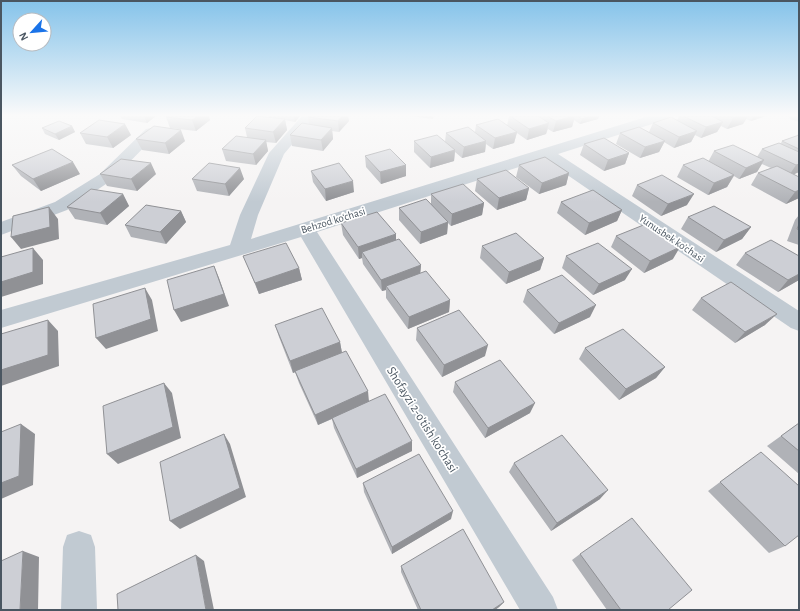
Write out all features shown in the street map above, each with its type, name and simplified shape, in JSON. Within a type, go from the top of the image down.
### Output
[{"type":"street","points":[[1,229],[61,206],[106,177],[138,145]]},
{"type":"street","points":[[239,248],[249,215],[276,153],[284,145]]},
{"type":"street","name":"Behzod ko‘chasi","points":[[1,319],[306,229],[573,145]]},
{"type":"street","name":"Yunusbek ko'chasi","points":[[546,153],[799,322]]},
{"type":"street","name":"Shofayzi 2-o'tish ko'chasi","points":[[306,229],[540,610]]},
{"type":"street","points":[[79,547],[79,610]]},
{"type":"building","points":[[227,145],[262,145],[253,154],[222,149]]},
{"type":"building","points":[[418,145],[448,145],[455,150],[431,157]]},
{"type":"building","points":[[461,145],[473,145],[464,147]]},
{"type":"building","points":[[585,145],[615,145],[629,153],[608,160]]},
{"type":"building","points":[[641,145],[653,145],[645,147]]},
{"type":"building","points":[[733,145],[764,160],[746,168],[714,151]]},
{"type":"building","points":[[775,145],[782,145],[799,152],[799,164],[796,165],[762,149]]},
{"type":"building","points":[[789,145],[799,145],[799,149]]},
{"type":"building","points":[[52,149],[73,162],[33,179],[12,165]]},
{"type":"building","points":[[390,149],[406,165],[380,172],[365,156]]},
{"type":"building","points":[[545,157],[569,173],[542,183],[519,165]]},
{"type":"building","points":[[703,158],[734,175],[714,183],[683,165]]},
{"type":"building","points":[[121,159],[151,163],[131,179],[100,174]]},
{"type":"building","points":[[209,163],[240,168],[225,184],[192,179]]},
{"type":"building","points":[[339,163],[353,181],[325,189],[311,171]]},
{"type":"building","points":[[777,166],[799,177],[799,190],[795,192],[758,173]]},
{"type":"building","points":[[506,170],[529,188],[499,198],[477,179]]},
{"type":"building","points":[[662,175],[694,194],[668,204],[637,185]]},
{"type":"building","points":[[463,184],[484,203],[452,214],[431,194]]},
{"type":"building","points":[[91,189],[123,194],[100,213],[67,207]]},
{"type":"building","points":[[593,190],[622,210],[589,223],[561,202]]},
{"type":"building","points":[[426,199],[448,222],[421,232],[399,208]]},
{"type":"building","points":[[146,205],[181,211],[160,232],[125,225]]},
{"type":"building","points":[[714,206],[751,227],[724,240],[688,217]]},
{"type":"building","points":[[49,207],[50,227],[11,237],[13,216]]},
{"type":"building","points":[[377,212],[396,234],[358,247],[341,223]]},
{"type":"building","points":[[646,224],[680,247],[650,261],[616,236]]},
{"type":"building","points":[[516,233],[544,258],[509,272],[482,246]]},
{"type":"building","points":[[399,239],[421,265],[381,280],[362,252]]},
{"type":"building","points":[[771,240],[799,256],[799,274],[788,280],[745,253]]},
{"type":"building","points":[[286,243],[299,268],[255,283],[243,256]]},
{"type":"building","points":[[598,243],[632,269],[599,284],[566,256]]},
{"type":"building","points":[[33,248],[33,272],[1,282],[1,257]]},
{"type":"building","points":[[214,266],[224,294],[174,310],[167,280]]},
{"type":"building","points":[[426,271],[450,300],[409,317],[386,286]]},
{"type":"building","points":[[562,275],[596,305],[559,323],[527,290]]},
{"type":"building","points":[[731,282],[777,314],[745,332],[701,298]]},
{"type":"building","points":[[145,288],[151,319],[96,338],[93,304]]},
{"type":"building","points":[[322,308],[340,342],[290,361],[275,325]]},
{"type":"building","points":[[459,310],[488,345],[444,365],[417,328]]},
{"type":"building","points":[[48,320],[48,355],[1,370],[1,334]]},
{"type":"building","points":[[623,329],[665,367],[626,389],[585,348]]},
{"type":"building","points":[[346,351],[368,391],[315,415],[295,371]]},
{"type":"building","points":[[500,360],[535,403],[488,428],[455,382]]},
{"type":"building","points":[[164,383],[173,427],[107,454],[103,406]]},
{"type":"building","points":[[385,394],[412,441],[356,469],[332,418]]},
{"type":"building","points":[[799,423],[799,451],[781,436]]},
{"type":"building","points":[[21,424],[19,476],[1,483],[1,432]]},
{"type":"building","points":[[224,434],[240,488],[170,521],[160,462]]},
{"type":"building","points":[[562,435],[608,490],[557,523],[514,463]]},
{"type":"building","points":[[761,452],[799,486],[799,535],[785,546],[720,482]]},
{"type":"building","points":[[419,454],[453,511],[392,547],[363,483]]},
{"type":"building","points":[[632,518],[692,590],[668,610],[621,610],[580,554]]},
{"type":"building","points":[[463,529],[504,602],[492,610],[421,610],[401,566]]},
{"type":"building","points":[[23,551],[20,610],[1,610],[1,561]]},
{"type":"building","points":[[196,555],[206,610],[118,610],[117,594]]}]
